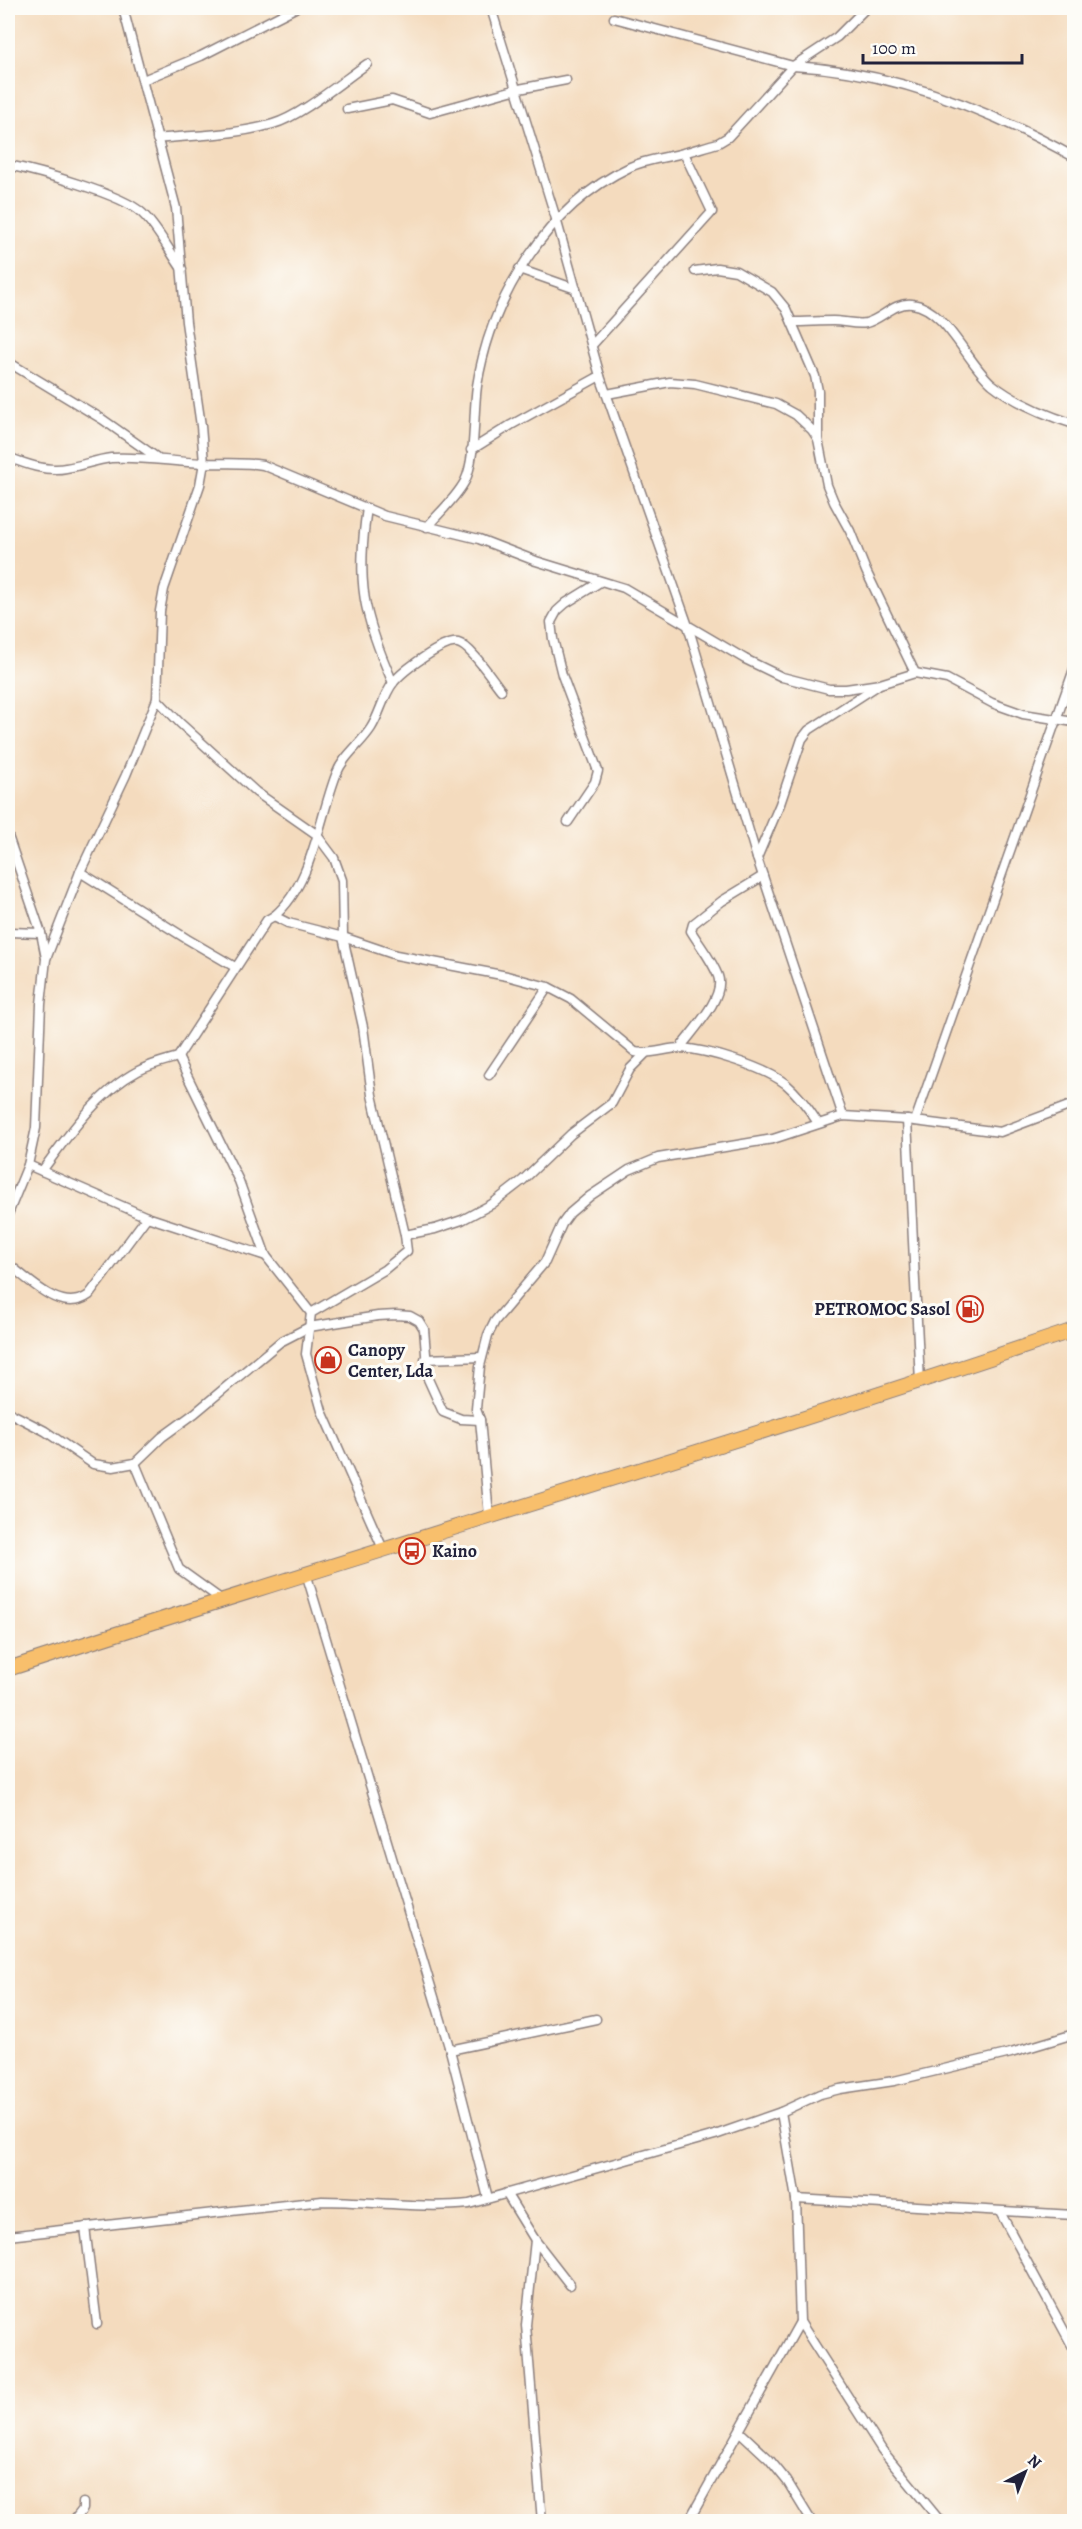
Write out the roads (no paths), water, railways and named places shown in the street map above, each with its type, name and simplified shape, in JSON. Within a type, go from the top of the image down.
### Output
[{"type":"main road","points":[[8,1669],[489,1515],[920,1382],[1074,1330]]},
{"type":"street","points":[[8,1214],[28,1165],[36,1128],[41,1005],[46,959],[80,872],[126,776],[157,699],[160,611],[164,589],[200,484],[204,463],[186,322],[176,208],[123,8]]},
{"type":"street","points":[[143,80],[201,56],[295,8]]},
{"type":"street","points":[[491,8],[514,90],[557,222],[593,344],[600,376],[688,626],[757,858],[843,1116]]},
{"type":"street","points":[[427,526],[458,491],[466,478],[477,386],[500,307],[519,269],[557,222],[575,202],[606,180],[632,166],[718,143],[728,137],[793,66],[837,37],[866,8]]},
{"type":"street","points":[[614,18],[793,66],[824,68],[886,79],[921,89],[1020,128],[1074,157]]},
{"type":"street","points":[[157,138],[247,130],[275,124],[303,108],[367,64]]},
{"type":"street","points":[[347,109],[392,100],[430,113],[514,90],[566,80]]},
{"type":"street","points":[[593,344],[712,212],[684,153]]},
{"type":"street","points":[[8,165],[38,172],[129,203],[148,220],[182,270]]},
{"type":"street","points":[[695,271],[717,268],[736,271],[772,292],[786,309],[816,383],[818,440],[827,485],[915,673]]},
{"type":"street","points":[[519,269],[576,289]]},
{"type":"street","points":[[792,322],[865,323],[895,307],[915,304],[932,313],[990,382],[1011,397],[1040,412],[1074,424]]},
{"type":"street","points":[[8,362],[102,419],[157,458]]},
{"type":"street","points":[[471,450],[600,376]]},
{"type":"street","points":[[607,394],[670,382],[723,389],[776,404],[796,415],[812,430],[818,440]]},
{"type":"street","points":[[8,457],[30,466],[64,469],[91,461],[157,458],[204,463],[263,465],[385,516],[479,538],[536,561],[624,588],[745,659],[782,677],[829,689],[846,689],[880,684],[915,673],[947,679],[992,703],[1023,714],[1074,722]]},
{"type":"street","points":[[366,508],[360,550],[362,589],[373,638],[393,683]]},
{"type":"street","points":[[568,822],[595,782],[598,771],[562,675],[551,622],[566,603],[600,582]]},
{"type":"street","points":[[42,1171],[75,1129],[121,1082],[152,1064],[178,1057],[267,920],[291,899],[302,879],[336,773],[348,754],[371,727],[393,683],[403,672],[446,644],[458,643],[467,649],[501,690]]},
{"type":"street","points":[[920,1382],[911,1121],[1074,669]]},
{"type":"street","points":[[757,858],[780,804],[802,739],[808,730],[880,684]]},
{"type":"street","points":[[157,699],[256,792],[316,834],[334,858],[342,880],[343,937],[363,1027],[372,1095],[407,1251],[384,1270],[311,1313]]},
{"type":"street","points":[[8,836],[41,933],[46,959]]},
{"type":"street","points":[[80,872],[235,967]]},
{"type":"street","points":[[680,1048],[718,996],[721,984],[692,931],[693,924],[722,901],[763,876]]},
{"type":"street","points":[[274,916],[396,955],[507,976],[548,987],[571,999],[635,1052],[645,1054],[680,1048],[728,1059],[773,1076],[786,1085],[808,1107],[818,1123]]},
{"type":"street","points":[[8,932],[41,933]]},
{"type":"street","points":[[489,1076],[548,987]]},
{"type":"street","points":[[405,1235],[435,1229],[462,1220],[492,1204],[523,1180],[571,1134],[612,1103],[630,1069],[645,1054]]},
{"type":"street","points":[[178,1057],[239,1181],[266,1256],[311,1313],[306,1354],[322,1411],[383,1549]]},
{"type":"street","points":[[489,1515],[480,1420],[476,1410],[482,1357],[488,1335],[495,1321],[545,1262],[562,1224],[570,1213],[590,1196],[628,1170],[658,1158],[773,1139],[843,1116],[911,1121],[1000,1132],[1074,1104]]},
{"type":"street","points":[[28,1165],[147,1216],[266,1256]]},
{"type":"street","points":[[8,1264],[59,1301],[81,1300],[88,1295],[147,1216]]},
{"type":"street","points":[[8,1412],[45,1431],[93,1464],[113,1467],[135,1463],[162,1437],[195,1413],[280,1342],[309,1327],[378,1316],[410,1316],[420,1321],[424,1329],[428,1379],[443,1412],[461,1419],[480,1420]]},
{"type":"street","points":[[425,1359],[482,1357]]},
{"type":"street","points":[[135,1463],[179,1569],[222,1600]]},
{"type":"street","points":[[306,1573],[450,2050],[488,2198]]},
{"type":"street","points":[[450,2050],[596,2019]]},
{"type":"street","points":[[8,2236],[322,2201],[364,2201],[432,2206],[469,2204],[715,2135],[781,2112],[820,2094],[905,2078],[1011,2053],[1074,2034]]},
{"type":"street","points":[[781,2112],[796,2199],[800,2322],[882,2450],[940,2522]]},
{"type":"street","points":[[506,2193],[535,2240],[570,2285]]},
{"type":"street","points":[[796,2199],[883,2202],[1000,2212],[1074,2215]]},
{"type":"street","points":[[1000,2212],[1074,2349]]},
{"type":"street","points":[[86,2228],[97,2324]]},
{"type":"street","points":[[535,2240],[526,2325],[542,2522]]},
{"type":"street","points":[[688,2522],[800,2322]]},
{"type":"street","points":[[740,2432],[770,2459],[787,2481],[812,2522]]},
{"type":"street","points":[[74,2522],[83,2509],[83,2503]]},
{"type":"place","name":"PETROMOC Sasol","points":[[970,1309]]},
{"type":"place","name":"Canopy Center, Lda","points":[[328,1360]]},
{"type":"place","name":"Kaino","points":[[412,1551]]}]
